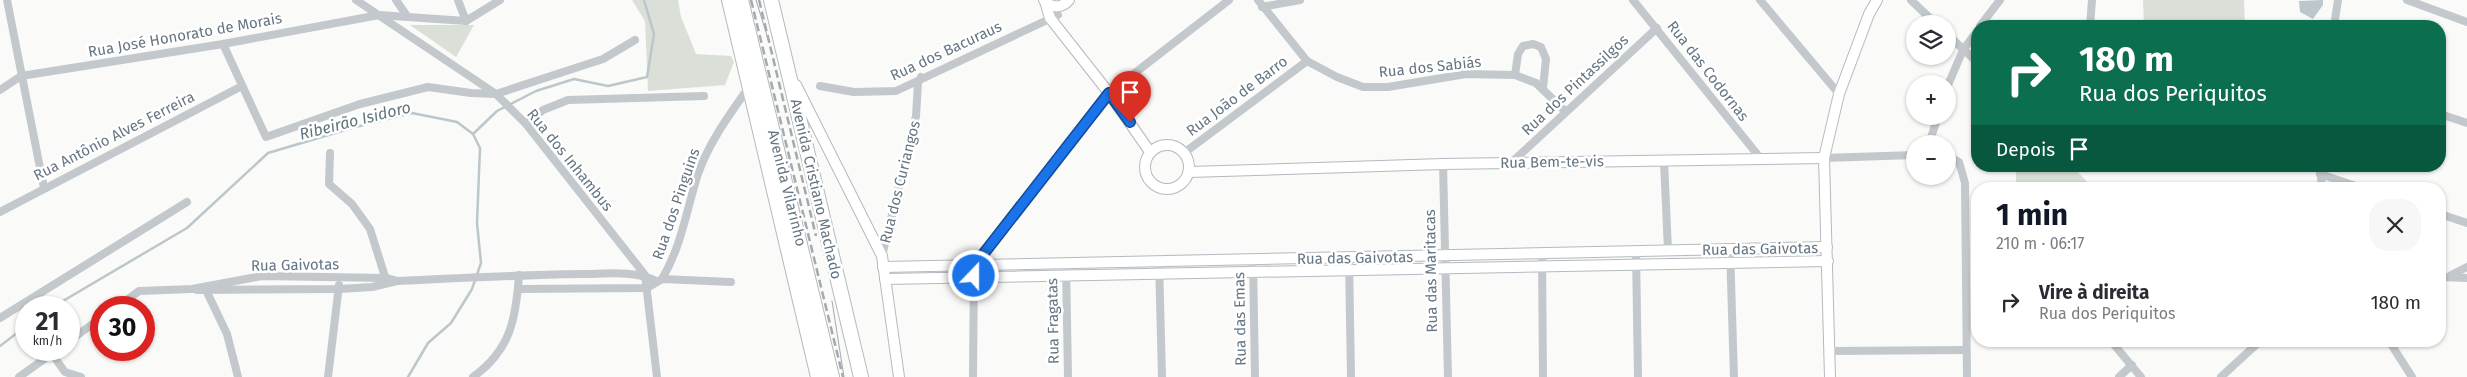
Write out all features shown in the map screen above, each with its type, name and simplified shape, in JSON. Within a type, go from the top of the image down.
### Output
[{"type":"highway","points":[[729,0],[818,377]]},
{"type":"highway","name":"Avenida Vilarinho","points":[[741,0],[832,377]]},
{"type":"highway","name":"Avenida Cristiano Machado","points":[[771,0],[861,377]]},
{"type":"street","points":[[7,0],[44,188]]},
{"type":"street","name":"Rua dos Inhambus","points":[[356,0],[496,94],[526,124],[644,275],[657,377]]},
{"type":"street","points":[[396,0],[407,16]]},
{"type":"street","points":[[458,0],[466,20],[500,0]]},
{"type":"street","points":[[1044,0],[1052,6],[1062,9]]},
{"type":"street","points":[[1044,0],[1062,9],[1109,93],[1150,152]]},
{"type":"street","points":[[973,377],[974,266],[1109,93],[1229,0]]},
{"type":"street","points":[[1260,3],[1300,0]]},
{"type":"street","name":"Rua das Codornas","points":[[1633,0],[1760,159]]},
{"type":"street","points":[[1760,0],[1838,94]]},
{"type":"street","points":[[1830,377],[1824,158],[1838,94],[1869,14],[1877,0]]},
{"type":"street","points":[[1911,0],[1927,15]]},
{"type":"street","points":[[1985,20],[2000,0]]},
{"type":"street","points":[[2090,20],[2092,0]]},
{"type":"street","points":[[2335,20],[2338,0]]},
{"type":"street","points":[[2407,0],[2467,22]]},
{"type":"street","name":"Rua dos Sabiás","points":[[1260,3],[1307,61],[1337,77],[1363,87],[1388,87],[1466,74],[1515,75],[1536,83],[1543,88],[1566,112]]},
{"type":"street","name":"Rua dos Bacuraus","points":[[820,86],[854,92],[896,91],[1062,9]]},
{"type":"street","name":"Rua José Honorato de Morais","points":[[0,90],[21,76],[223,44],[379,15],[466,20]]},
{"type":"street","name":"Rua dos Pintassilgos","points":[[1511,163],[1657,28]]},
{"type":"street","points":[[1952,75],[1963,50],[1971,39]]},
{"type":"street","points":[[223,44],[266,137],[360,104],[428,87],[471,93],[496,94],[603,59],[635,40]]},
{"type":"street","points":[[1956,43],[1971,57]]},
{"type":"street","points":[[1515,75],[1518,54],[1523,46],[1541,46],[1546,59],[1543,88]]},
{"type":"street","name":"Rua João de Barro","points":[[1184,153],[1307,61]]},
{"type":"street","points":[[788,68],[882,256]]},
{"type":"street","name":"Rua dos Curiangos","points":[[899,377],[882,256],[916,116],[918,82],[921,77]]},
{"type":"street","name":"Rua Antônio Alves Ferreira","points":[[0,212],[242,86]]},
{"type":"street","name":"Rua dos Pinguins","points":[[659,280],[674,258],[698,174],[708,152],[725,120],[749,87]]},
{"type":"street","points":[[526,124],[543,110],[568,100],[704,96]]},
{"type":"street","points":[[2446,116],[2467,123]]},
{"type":"street","points":[[1169,144],[1184,153],[1189,162],[1189,172],[1185,181],[1177,187],[1168,189],[1159,188],[1149,180],[1145,172],[1145,163],[1150,152],[1158,146],[1169,144]]},
{"type":"street","points":[[330,153],[329,184],[352,204],[370,229],[387,282]]},
{"type":"street","name":"Rua Bem-te-vis","points":[[1189,172],[1443,164],[1906,155]]},
{"type":"street","points":[[1956,160],[1959,162],[1964,183],[1967,377]]},
{"type":"street","points":[[1664,161],[1668,251]]},
{"type":"street","name":"Rua das Maritacas","points":[[1443,164],[1448,377]]},
{"type":"street","points":[[2325,172],[2348,182]]},
{"type":"street","points":[[0,318],[187,202]]},
{"type":"street","points":[[2446,216],[2467,223]]},
{"type":"street","name":"Rua das Gaivotas","points":[[884,267],[1827,247]]},
{"type":"street","points":[[1730,249],[1734,377]]},
{"type":"street","points":[[1636,252],[1638,377]]},
{"type":"street","points":[[1542,254],[1543,377]]},
{"type":"street","points":[[1349,258],[1351,377]]},
{"type":"street","name":"Rua das Emas","points":[[1254,260],[1255,377]]},
{"type":"street","points":[[1159,261],[1162,377]]},
{"type":"street","name":"Rua das Gaivotas","points":[[885,278],[1254,273],[1828,261]]},
{"type":"street","name":"Rua Fragatas","points":[[1066,264],[1068,377]]},
{"type":"street","points":[[2450,276],[2467,267]]},
{"type":"street","points":[[473,377],[494,356],[511,333],[515,318],[518,275],[644,275],[659,280],[732,282]]},
{"type":"street","name":"Rua Gaivotas","points":[[132,296],[139,291],[339,289],[398,281],[518,275]]},
{"type":"street","name":"Rua Gaivotas","points":[[206,289],[262,276],[341,278],[387,282]]},
{"type":"street","points":[[2446,276],[2467,278]]},
{"type":"street","points":[[328,377],[341,278]]},
{"type":"street","points":[[518,289],[647,288],[659,280]]},
{"type":"street","points":[[206,289],[227,334],[238,377]]},
{"type":"street","points":[[2116,347],[2141,377]]},
{"type":"street","points":[[2221,377],[2254,347]]},
{"type":"street","points":[[2393,347],[2412,377]]},
{"type":"street","points":[[1829,351],[1966,350]]},
{"type":"street","points":[[19,377],[41,361]]},
{"type":"street","points":[[59,361],[65,372],[80,377]]},
{"type":"street","points":[[2119,377],[2132,365]]},
{"type":"shaded area","points":[[632,0],[678,0],[681,17],[696,54],[731,56],[734,62],[725,85],[648,91],[645,21]]},
{"type":"shaded area","points":[[2143,0],[2244,0],[2245,20],[2144,20]]},
{"type":"shaded area","points":[[2323,0],[2323,5],[2313,19],[2300,12],[2299,1]]},
{"type":"shaded area","points":[[410,25],[474,25],[456,57]]},
{"type":"shaded area","points":[[2016,172],[2078,172],[2087,182],[2016,182]]},
{"type":"waterway","points":[[473,134],[497,111],[536,91],[574,79],[608,86],[647,77],[654,34],[644,0]]},
{"type":"waterway","name":"Ribeirão Isidoro","points":[[71,296],[187,228],[268,153],[352,128],[412,113],[457,122],[473,134],[480,148],[477,223],[481,263],[472,289],[451,323],[428,343],[408,377]]},
{"type":"waterway","name":"Ribeirão Isidoro","points":[[0,346],[15,334]]},
{"type":"tram line","points":[[756,0],[769,42]]},
{"type":"tram line","points":[[832,301],[844,377]]},
{"type":"railway","points":[[751,0],[843,377]]},
{"type":"railway","points":[[759,0],[816,236]]},
{"type":"route","points":[[974,276],[974,266],[1109,93],[1130,122]]}]
